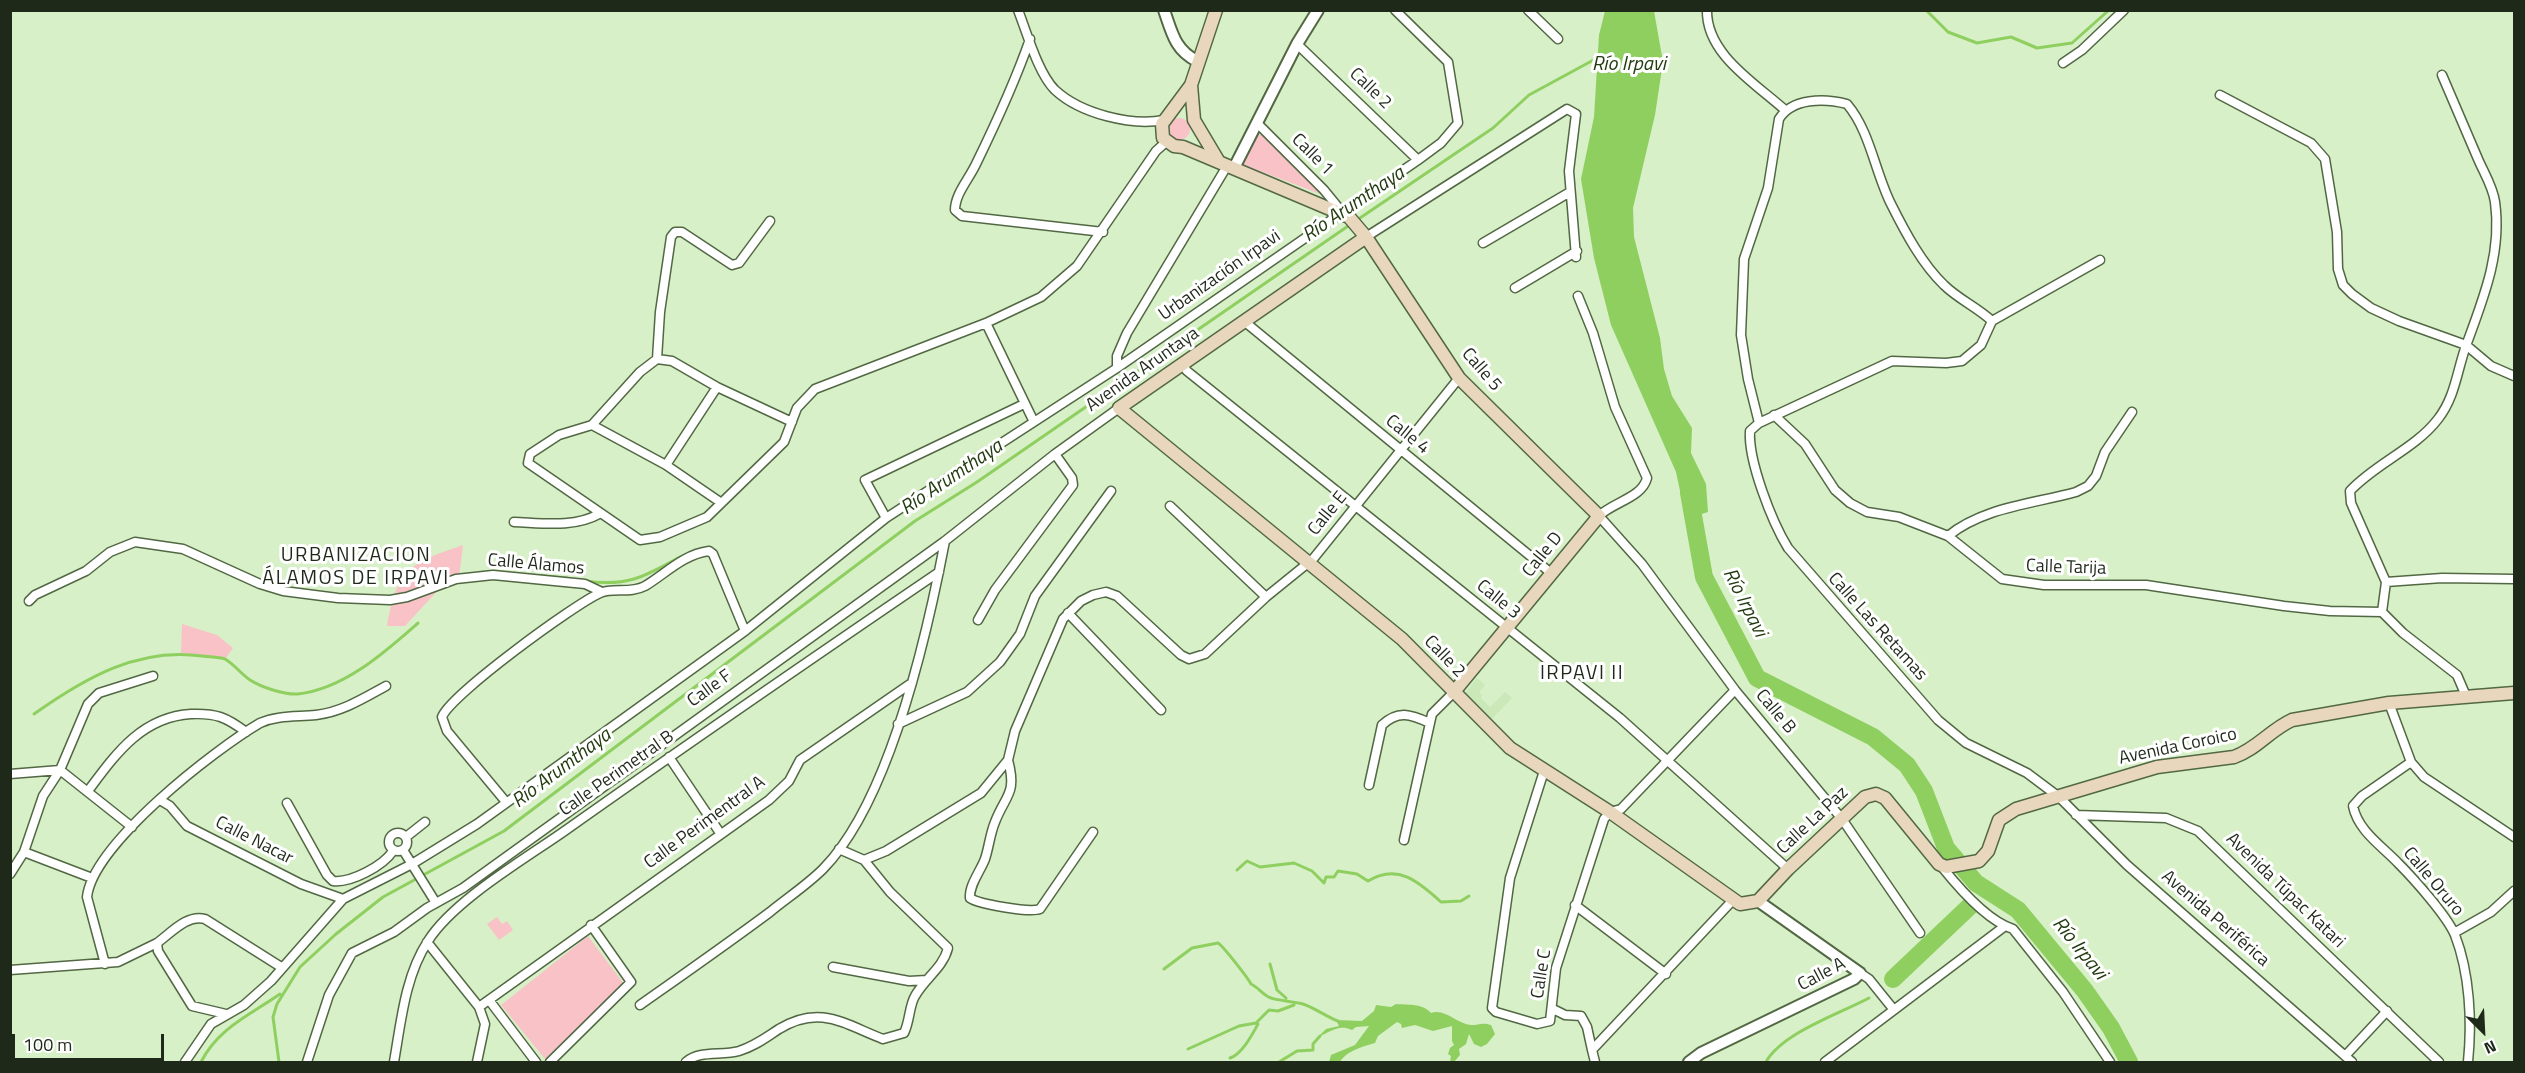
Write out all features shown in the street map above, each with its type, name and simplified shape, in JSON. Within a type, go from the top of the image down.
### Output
[{"type":"main road","points":[[1183,147],[1193,139],[1196,124],[1191,85],[1197,60],[1216,10]]},
{"type":"main road","points":[[1191,85],[1167,117],[1161,134],[1166,142],[1345,214],[1363,232]]},
{"type":"main road","points":[[1167,117],[1186,113],[1226,165]]},
{"type":"main road","name":"Avenida Aruntaya","points":[[1119,408],[1245,322],[1363,232]]},
{"type":"main road","name":"Calle 5","points":[[1363,232],[1460,378],[1599,516]]},
{"type":"main road","name":"Calle 2","points":[[1119,408],[1402,639],[1497,737],[1544,771],[1610,812],[1733,900]]},
{"type":"main road","name":"Calle D","points":[[1453,693],[1599,516]]},
{"type":"main road","name":"Avenida Coroico","points":[[1946,866],[1979,861],[1988,851],[1995,826],[2004,816],[2016,809],[2157,767],[2234,757],[2247,753],[2279,726],[2292,720],[2390,703],[2514,693]]},
{"type":"main road","name":"Calle La Paz","points":[[1758,901],[1788,869],[1865,797],[1876,794],[1885,798],[1946,866]]},
{"type":"main road","points":[[1733,900],[1740,904],[1758,901]]},
{"type":"street","points":[[1017,10],[1044,74],[1056,90],[1098,115],[1144,124],[1167,117]]},
{"type":"street","points":[[1164,10],[1175,42],[1183,53],[1197,60]]},
{"type":"street","points":[[1117,368],[1117,356],[1127,333],[1226,165],[1258,124],[1297,44],[1318,10]]},
{"type":"street","name":"Urbanización Irpavi","points":[[343,899],[413,866],[477,824],[745,631],[886,518],[1033,420],[1086,390],[1345,214],[1441,143],[1458,123],[1448,63],[1395,10]]},
{"type":"street","points":[[1528,10],[1558,39]]},
{"type":"street","points":[[1707,10],[1708,31],[1718,49],[1785,110]]},
{"type":"street","points":[[2063,63],[2082,50],[2124,10]]},
{"type":"street","points":[[1030,39],[1015,81],[969,180],[957,196],[955,210],[962,216],[1103,232]]},
{"type":"street","name":"Calle 2","points":[[1297,44],[1418,160]]},
{"type":"street","points":[[2442,75],[2495,200],[2496,228],[2491,275],[2482,306],[2466,345],[2453,395],[2438,419],[2420,438],[2360,480],[2350,490],[2351,503],[2386,582],[2382,612],[2403,633],[2457,675],[2466,696]]},
{"type":"street","points":[[2220,95],[2311,143],[2325,159],[2337,232],[2338,269],[2343,285],[2352,294],[2372,308],[2399,321],[2466,345],[2491,366],[2514,376]]},
{"type":"street","points":[[1992,321],[1978,308],[1945,287],[1933,273],[1890,203],[1859,123],[1847,104],[1812,101],[1795,104],[1785,110],[1779,119],[1768,188],[1744,259],[1741,335],[1748,380],[1759,423],[1892,361],[1946,363],[1962,361],[1981,345],[1992,321],[2100,260]]},
{"type":"street","points":[[1363,232],[1567,109],[1576,114],[1570,192],[1577,254],[1515,288]]},
{"type":"street","name":"Calle 1","points":[[1258,124],[1345,214]]},
{"type":"street","points":[[792,422],[717,387],[672,361],[657,359],[640,372],[592,425],[559,435],[530,454],[528,463],[599,514],[640,540],[660,537],[707,517],[720,502],[771,457],[784,441],[792,422],[797,408],[814,389],[986,323],[1026,305],[1058,286],[1103,232],[1156,151],[1166,142]]},
{"type":"street","points":[[1483,243],[1570,192]]},
{"type":"street","points":[[657,359],[660,312],[672,237],[675,232],[682,232],[732,265],[739,263],[770,221]]},
{"type":"street","name":"Calle D","points":[[1578,296],[1593,333],[1615,407],[1647,478],[1645,486],[1639,492],[1608,507],[1599,516]]},
{"type":"street","name":"Calle 4","points":[[1245,322],[1551,573]]},
{"type":"street","points":[[986,323],[1033,420]]},
{"type":"street","name":"Calle 3","points":[[1182,364],[1187,371],[1620,718],[1788,869]]},
{"type":"street","name":"Calle E","points":[[1068,613],[1081,601],[1106,592],[1130,606],[1181,655],[1189,659],[1205,654],[1266,597],[1313,559],[1460,378]]},
{"type":"street","points":[[666,465],[717,387]]},
{"type":"street","points":[[886,518],[865,480],[1024,404]]},
{"type":"street","name":"Avenida Aruntaya","points":[[945,541],[1055,454],[1119,408]]},
{"type":"street","points":[[1948,536],[1971,520],[1986,514],[2076,492],[2088,486],[2112,440],[2132,412]]},
{"type":"street","name":"Calle Tarija","points":[[1774,415],[1805,444],[1835,490],[1850,503],[1867,512],[1899,517],[1948,536],[2001,579],[2016,583],[2044,585],[2146,585],[2284,606],[2330,611],[2382,612]]},
{"type":"street","name":"Calle Las Retamas","points":[[1759,423],[1750,431],[1749,443],[1771,514],[1788,548],[1815,582],[1948,730],[1966,743],[2027,773],[2059,797]]},
{"type":"street","points":[[592,425],[666,465],[720,502]]},
{"type":"street","points":[[978,620],[995,590],[1073,485],[1072,478],[1055,454]]},
{"type":"street","points":[[898,724],[967,692],[1000,662],[1020,634],[1035,596],[1078,540],[1111,491]]},
{"type":"street","points":[[1170,506],[1266,597]]},
{"type":"street","points":[[514,522],[582,521],[599,514]]},
{"type":"street","name":"Calle B","points":[[1599,516],[1642,564],[1735,690],[1842,819],[1920,933]]},
{"type":"street","points":[[640,1005],[788,898],[822,870],[839,849],[872,798],[898,724],[939,572],[945,541]]},
{"type":"street","name":"Calle F","points":[[307,1062],[329,994],[352,953],[463,888],[945,541]]},
{"type":"street","name":"Calle Álamos","points":[[29,602],[35,595],[86,571],[110,552],[135,542],[155,543],[183,549],[260,584],[283,591],[338,598],[390,600],[407,597],[456,579],[494,575],[585,584],[602,592]]},
{"type":"street","points":[[506,802],[447,731],[442,723],[443,712],[523,646],[602,592],[636,589],[680,563],[709,552],[713,554],[745,631]]},
{"type":"street","name":"Calle Perimetral B","points":[[394,1062],[407,990],[427,942],[449,916],[485,887],[669,757],[939,572]]},
{"type":"street","points":[[2386,582],[2472,577],[2514,579]]},
{"type":"street","points":[[864,860],[886,851],[981,793],[1008,760],[1015,731],[1053,638],[1068,613],[1161,710]]},
{"type":"street","points":[[10,874],[24,852],[42,796],[60,770],[83,714],[99,693],[153,676]]},
{"type":"street","name":"Calle Perimentral A","points":[[479,1006],[769,800],[789,782],[800,760],[910,684]]},
{"type":"street","points":[[105,964],[87,897],[92,878],[113,847],[132,826],[160,800],[246,732],[270,719],[318,715],[339,710],[386,686]]},
{"type":"street","name":"Calle C","points":[[1544,771],[1510,878],[1492,1008],[1496,1012],[1537,1024],[1550,1021],[1556,968],[1604,819],[1610,812],[1621,808],[1735,690]]},
{"type":"street","name":"Calle D","points":[[1404,840],[1432,714],[1453,693]]},
{"type":"street","points":[[2390,703],[2411,762],[2424,777],[2514,837]]},
{"type":"street","points":[[1369,785],[1382,725],[1399,714],[1412,715],[1430,723]]},
{"type":"street","points":[[88,791],[123,747],[160,719],[183,715],[215,715],[227,718],[246,732]]},
{"type":"street","points":[[669,757],[720,833]]},
{"type":"street","points":[[1008,760],[1013,778],[1010,795],[995,821],[985,859],[970,892],[970,898],[976,903],[999,904],[1024,911],[1040,909],[1093,832]]},
{"type":"street","name":"Calle Oruro","points":[[2411,762],[2362,796],[2354,806],[2355,813],[2375,842],[2404,870],[2454,933],[2469,1003],[2468,1062]]},
{"type":"street","points":[[10,774],[60,770],[132,826]]},
{"type":"street","name":"Avenida Periférica","points":[[2059,797],[2127,865],[2348,1059]]},
{"type":"street","name":"Calle Nacar","points":[[160,800],[170,806],[187,826],[301,884],[343,899]]},
{"type":"street","points":[[287,803],[327,875],[333,881],[342,882],[360,874],[389,858],[393,851]]},
{"type":"street","name":"Avenida Túpac Katari","points":[[2076,815],[2166,818],[2198,831],[2439,1062]]},
{"type":"street","points":[[406,837],[425,822]]},
{"type":"street","points":[[393,851],[390,848],[389,838],[397,833],[406,837]]},
{"type":"street","points":[[403,850],[406,846],[406,837]]},
{"type":"street","points":[[686,1062],[693,1056],[734,1052],[755,1046],[781,1028],[816,1016],[834,1017],[883,1039],[904,1033],[910,1021],[914,998],[944,961],[948,948],[890,892],[864,860],[839,849]]},
{"type":"street","points":[[403,850],[436,903]]},
{"type":"street","points":[[393,851],[403,850]]},
{"type":"street","points":[[24,852],[92,878]]},
{"type":"street","points":[[1946,866],[1957,886],[2005,926],[2013,929],[2062,992],[2110,1062]]},
{"type":"street","points":[[2454,933],[2491,912],[2514,891]]},
{"type":"street","points":[[186,1062],[211,1024],[251,999],[343,899]]},
{"type":"street","points":[[1592,1050],[1666,974],[1733,900]]},
{"type":"street","name":"Calle A","points":[[1689,1062],[1701,1053],[1854,979],[1860,972],[1758,901]]},
{"type":"street","points":[[1575,905],[1666,974]]},
{"type":"street","points":[[10,970],[105,964],[138,954],[190,918],[197,916],[205,918],[281,967]]},
{"type":"street","points":[[550,1062],[631,982],[591,925]]},
{"type":"street","points":[[1825,1062],[2005,926]]},
{"type":"street","points":[[427,942],[479,1006],[485,1024],[477,1062]]},
{"type":"street","points":[[157,943],[158,951],[192,1006],[226,1014]]},
{"type":"street","points":[[833,967],[909,981],[927,980]]},
{"type":"street","points":[[1860,972],[1869,979],[1894,1010]]},
{"type":"street","points":[[489,1000],[536,1062]]},
{"type":"street","points":[[1553,1009],[1565,1015],[1581,1016],[1595,1062]]},
{"type":"street","points":[[2348,1059],[2387,1011]]},
{"type":"shaded area","points":[[1179,118],[1187,121],[1190,129],[1187,137],[1179,140],[1171,137],[1168,129],[1171,121]]},
{"type":"shaded area","points":[[1257,135],[1264,135],[1320,194],[1244,165],[1243,160]]},
{"type":"shaded area","points":[[463,545],[459,578],[441,587],[405,626],[387,626],[396,592],[408,571],[429,558]]},
{"type":"shaded area","points":[[182,624],[217,635],[233,648],[225,659],[181,653]]},
{"type":"shaded area","points":[[1477,678],[1485,685],[1479,692],[1482,695],[1481,698],[1490,707],[1505,692],[1512,698],[1490,721],[1464,698],[1465,693]]},
{"type":"shaded area","points":[[497,917],[502,924],[507,921],[513,930],[499,940],[487,924]]},
{"type":"shaded area","points":[[588,936],[624,984],[545,1059],[501,1005]]},
{"type":"water","name":"Río Irpavi","points":[[1605,11],[1654,11],[1663,62],[1655,115],[1633,208],[1634,237],[1660,338],[1664,369],[1672,396],[1692,428],[1691,453],[1706,484],[1708,512],[1686,519],[1676,472],[1611,325],[1594,258],[1581,179],[1594,117],[1599,35]]},
{"type":"water","points":[[1396,1004],[1419,1006],[1431,1013],[1446,1014],[1466,1024],[1491,1025],[1495,1034],[1487,1044],[1481,1047],[1474,1044],[1469,1034],[1466,1044],[1459,1049],[1460,1055],[1454,1062],[1450,1062],[1451,1056],[1448,1054],[1454,1045],[1452,1026],[1433,1031],[1415,1025],[1402,1028],[1397,1022],[1378,1036],[1375,1043],[1351,1052],[1340,1062],[1329,1062],[1331,1055],[1355,1045],[1369,1026],[1356,1027],[1352,1030],[1339,1028],[1318,1037],[1326,1029],[1339,1026],[1336,1020],[1362,1021],[1374,1011],[1376,1005],[1391,1007]]},
{"type":"waterway","points":[[1926,10],[1948,32],[1977,43],[2011,37],[2037,48],[2072,43],[2109,10]]},
{"type":"waterway","name":"Río Arumthaya","points":[[1357,220],[1493,128],[1529,95],[1599,57]]},
{"type":"waterway","name":"Río Arumthaya","points":[[279,1062],[273,1017],[277,1004],[300,967],[336,934],[383,897],[504,831],[915,521],[977,482],[1351,224]]},
{"type":"waterway","name":"Río Irpavi","points":[[1689,493],[1704,577],[1757,678],[1873,737],[1907,765],[1924,791],[1946,848],[1976,883],[2018,910],[2085,991],[2111,1028],[2129,1062]]},
{"type":"waterway","points":[[585,581],[612,583],[635,579],[680,557]]},
{"type":"waterway","points":[[531,575],[567,578]]},
{"type":"waterway","points":[[34,714],[73,688],[113,668],[156,656],[178,654],[223,658],[250,680],[280,692],[298,694],[315,691],[332,685],[363,668],[418,623]]},
{"type":"waterway","points":[[1237,870],[1247,861],[1260,867],[1294,863],[1312,871],[1324,883],[1326,877],[1334,877],[1338,871],[1357,874],[1368,881],[1379,876],[1398,874],[1415,881],[1441,902],[1461,901],[1469,896]]},
{"type":"waterway","points":[[1893,979],[1970,906]]},
{"type":"waterway","points":[[1164,969],[1192,948],[1218,943],[1251,984],[1266,995],[1273,999],[1303,1004],[1338,1021]]},
{"type":"waterway","points":[[1270,964],[1277,990],[1286,998]]},
{"type":"waterway","points":[[201,1062],[216,1040],[226,1031],[280,994]]},
{"type":"waterway","points":[[1766,1062],[1785,1042],[1798,1033],[1869,998]]},
{"type":"waterway","points":[[1188,1049],[1239,1026],[1256,1023],[1269,1010],[1278,1011],[1294,1005]]},
{"type":"waterway","points":[[1230,1058],[1243,1048],[1258,1024]]},
{"type":"waterway","points":[[1279,1062],[1297,1051],[1313,1050],[1313,1044],[1320,1036]]},
{"type":"district","name":"URBANIZACION ÁLAMOS DE IRPAVI","points":[[356,568]]},
{"type":"district","name":"IRPAVI II","points":[[1582,674]]}]
